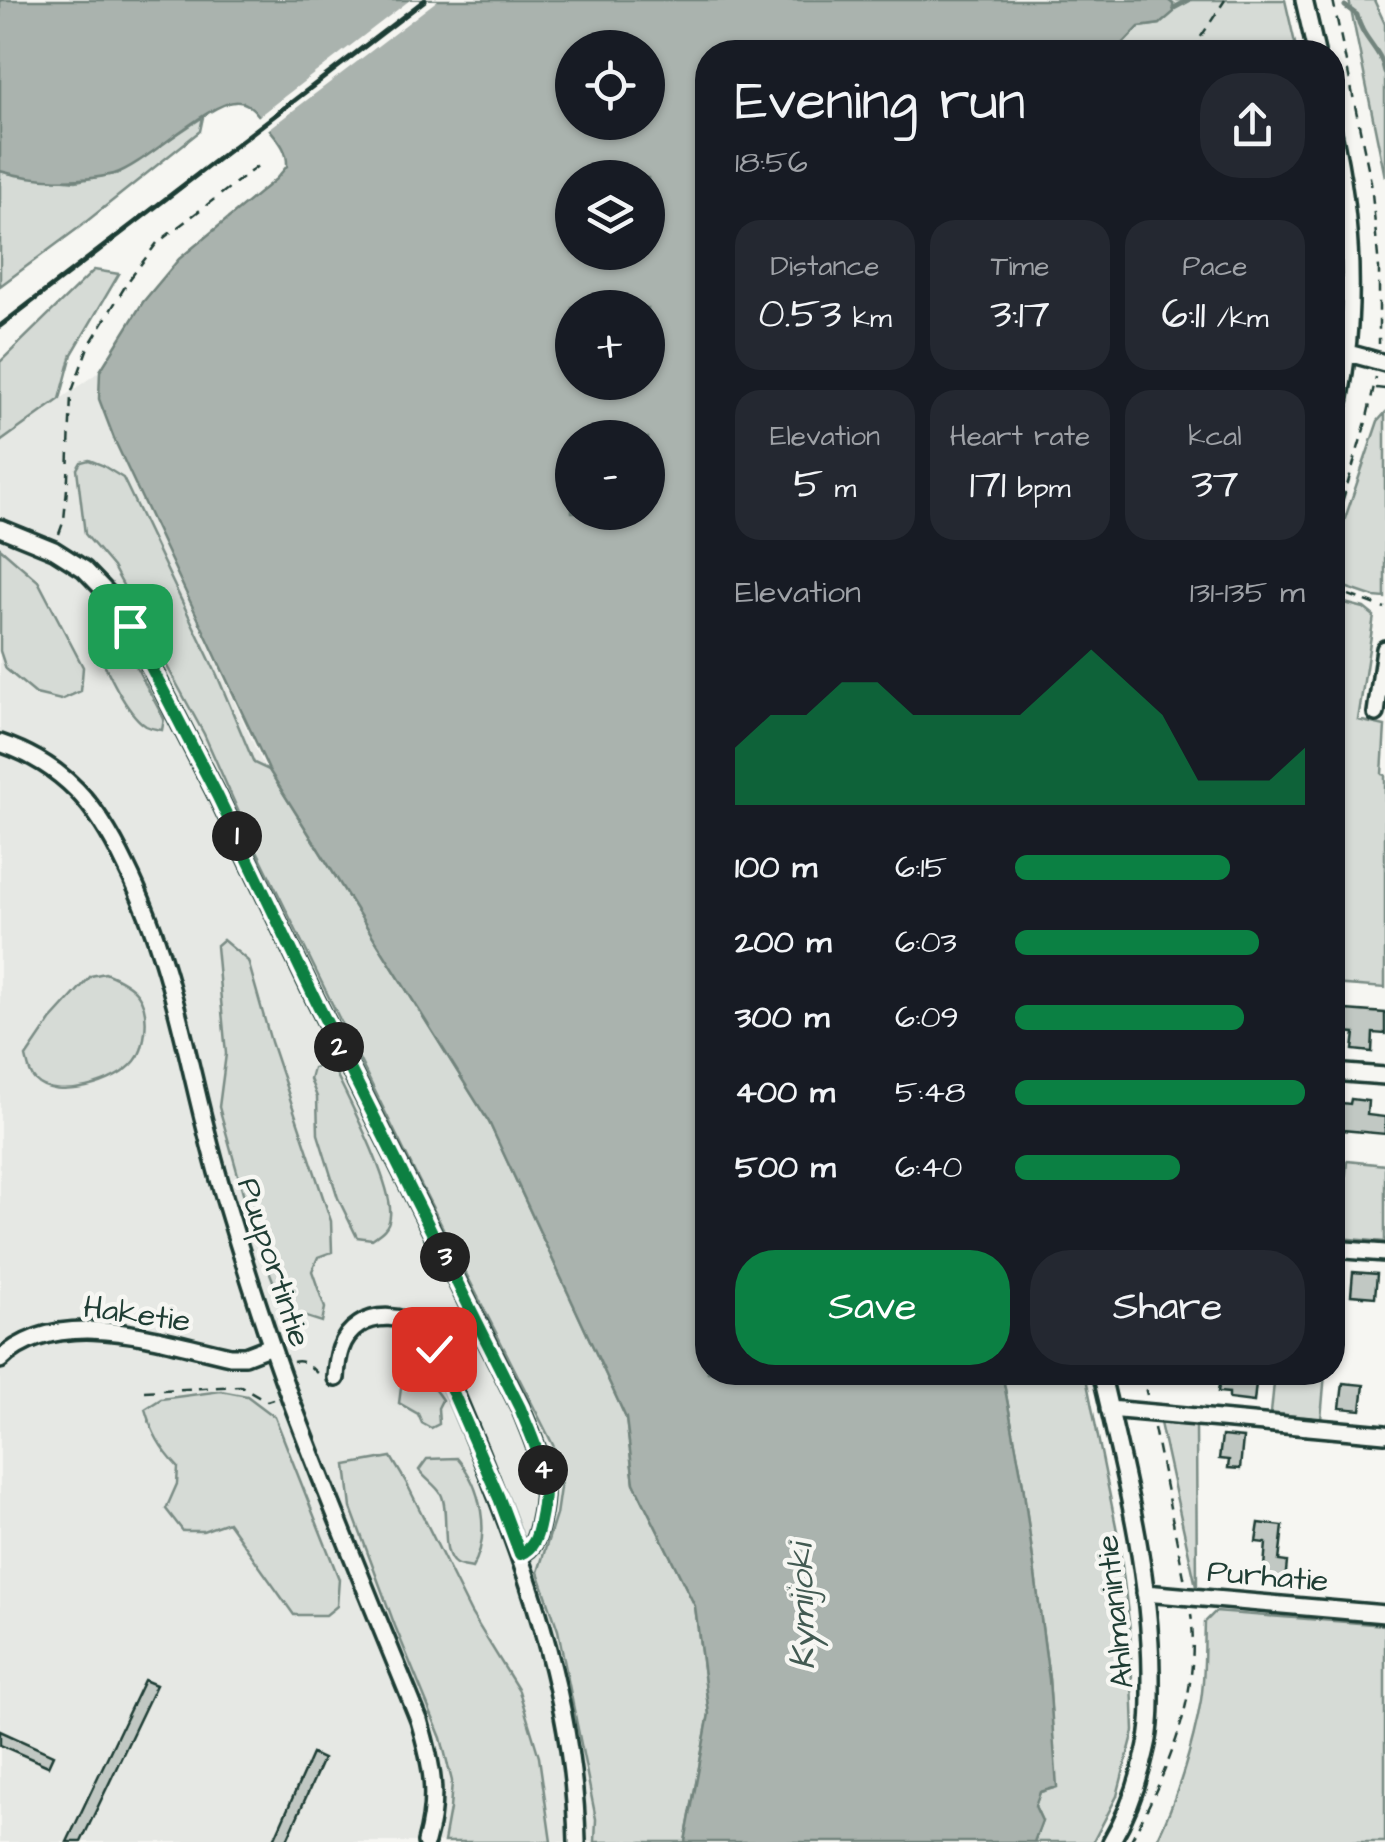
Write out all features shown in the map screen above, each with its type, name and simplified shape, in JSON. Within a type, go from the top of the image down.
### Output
[{"type":"street","points":[[1304,0],[1313,40]]},
{"type":"street","points":[[1345,191],[1351,303],[1345,378]]},
{"type":"street","points":[[1348,354],[1380,361]]},
{"type":"street","points":[[0,528],[54,550],[84,569],[113,599],[217,795],[520,1408],[539,1454],[546,1494],[537,1537],[528,1551],[520,1554]]},
{"type":"street","points":[[1376,713],[1385,649]]},
{"type":"street","name":"Puuportintie","points":[[0,743],[22,750],[60,772],[79,791],[126,865],[149,920],[176,1001],[222,1189],[271,1346],[419,1720],[434,1792],[426,1842]]},
{"type":"street","points":[[1345,1073],[1385,1076]]},
{"type":"street","points":[[1345,1250],[1385,1253]]},
{"type":"street","points":[[332,1379],[346,1339],[360,1324],[377,1318],[403,1319],[414,1325],[434,1349],[520,1554],[542,1623],[564,1723],[577,1842]]},
{"type":"street","name":"Haketie","points":[[0,1360],[36,1338],[67,1330],[113,1332],[230,1356],[245,1356],[271,1346]]},
{"type":"street","name":"Ahlmanintie","points":[[1104,1385],[1140,1555],[1151,1668],[1147,1747],[1132,1802],[1112,1842]]},
{"type":"street","points":[[1109,1409],[1385,1434]]},
{"type":"street","name":"Purhatie","points":[[1145,1593],[1385,1614]]},
{"type":"path","points":[[1199,40],[1225,0]]},
{"type":"path","points":[[1332,0],[1341,40]]},
{"type":"path","points":[[1345,61],[1371,182],[1379,268],[1380,361],[1345,490]]},
{"type":"path","points":[[54,550],[64,520],[72,394],[88,347],[129,280],[158,243],[262,162]]},
{"type":"path","points":[[1374,388],[1385,389]]},
{"type":"path","points":[[1345,594],[1385,608]]},
{"type":"path","points":[[290,1362],[300,1360],[318,1375],[332,1379]]},
{"type":"path","points":[[144,1390],[241,1386],[267,1401],[275,1399]]},
{"type":"shaded area","points":[[1168,0],[1285,0],[1294,40],[1127,40],[1139,27],[1160,24],[1173,4]]},
{"type":"shaded area","points":[[1349,0],[1374,0],[1385,24],[1385,177]]},
{"type":"shaded area","points":[[203,117],[200,131],[0,286],[0,171],[76,181],[118,173]]},
{"type":"shaded area","points":[[94,270],[119,274],[72,354],[60,399],[0,442],[0,362]]},
{"type":"shaded area","points":[[100,371],[99,399],[115,441],[265,769],[489,1122],[685,1842],[0,1842],[0,442]]},
{"type":"shaded area","points":[[1385,413],[1385,598],[1345,587],[1345,519],[1378,421]]},
{"type":"shaded area","points":[[89,460],[123,478],[217,675],[254,763],[269,770],[489,1122],[626,1418],[634,1483],[695,1606],[709,1714],[685,1842],[595,1842],[596,1819],[558,1630],[538,1572],[556,1515],[561,1481],[554,1447],[415,1173],[204,734],[113,567],[85,534],[77,469],[81,462]]},
{"type":"shaded area","points":[[0,548],[38,581],[83,667],[81,691],[61,700],[36,694],[6,669],[0,651]]},
{"type":"shaded area","points":[[1345,603],[1364,608],[1374,616],[1358,720],[1385,726],[1385,988],[1345,985]]},
{"type":"shaded area","points":[[108,626],[116,629],[164,719],[162,730],[139,720],[111,679],[96,647],[99,634]]},
{"type":"shaded area","points":[[223,940],[248,961],[331,1221],[332,1252],[318,1257],[312,1271],[325,1308],[322,1322],[297,1314],[277,1291],[254,1232],[219,1107],[226,1054],[216,946]]},
{"type":"shaded area","points":[[105,973],[132,988],[142,1002],[146,1020],[139,1055],[127,1069],[86,1087],[45,1086],[33,1078],[26,1057],[51,1020],[91,976]]},
{"type":"shaded area","points":[[331,1063],[385,1184],[390,1216],[388,1224],[372,1239],[357,1237],[338,1198],[318,1134],[317,1097],[310,1079],[313,1068]]},
{"type":"shaded area","points":[[1347,1161],[1385,1165],[1385,1242],[1345,1238]]},
{"type":"shaded area","points":[[410,1379],[429,1384],[442,1400],[439,1424],[431,1428],[422,1423],[418,1414],[399,1403],[401,1388]]},
{"type":"shaded area","points":[[1004,1385],[1087,1385],[1119,1541],[1130,1630],[1134,1731],[1117,1796],[1093,1842],[1034,1842],[1042,1821],[1035,1806],[1040,1792],[1056,1787],[1049,1679],[1023,1485]]},
{"type":"shaded area","points":[[1274,1385],[1324,1385],[1321,1419],[1271,1413]]},
{"type":"shaded area","points":[[221,1391],[247,1396],[275,1417],[339,1579],[337,1606],[326,1615],[294,1615],[228,1522],[203,1531],[183,1531],[166,1509],[177,1484],[178,1467],[158,1440],[145,1409],[161,1399]]},
{"type":"shaded area","points":[[1160,1423],[1196,1426],[1197,1591]]},
{"type":"shaded area","points":[[391,1457],[471,1613],[519,1691],[539,1757],[551,1842],[444,1842],[452,1781],[441,1738],[351,1508],[346,1465]]},
{"type":"shaded area","points":[[457,1458],[472,1482],[481,1511],[481,1541],[472,1568],[457,1565],[451,1559],[444,1501],[419,1470],[427,1459]]},
{"type":"shaded area","points":[[1215,1612],[1385,1625],[1385,1842],[1156,1842],[1177,1791],[1193,1736],[1202,1691],[1205,1622]]},
{"type":"water","name":"Kymijoki","points":[[0,0],[1168,0],[1173,4],[1174,12],[1160,24],[1139,27],[1127,40],[695,40],[695,1385],[1004,1385],[1023,1485],[1049,1679],[1057,1787],[1040,1792],[1035,1806],[1042,1821],[1034,1842],[685,1842],[709,1714],[695,1606],[634,1483],[626,1418],[489,1122],[269,770],[99,399],[100,371],[143,302],[179,259],[276,179],[287,166],[284,149],[255,111],[239,102],[212,110],[114,174],[57,180],[0,171]]},
{"type":"pier","points":[[410,0],[438,0],[265,132],[255,119]]},
{"type":"building","points":[[1345,1010],[1385,1013],[1385,1034],[1373,1033],[1372,1052],[1353,1050],[1355,1033],[1345,1032]]},
{"type":"building","points":[[1351,1099],[1368,1101],[1367,1115],[1385,1117],[1385,1134],[1345,1130],[1345,1103],[1350,1104]]},
{"type":"building","points":[[1353,1272],[1377,1274],[1375,1297],[1351,1295]]},
{"type":"building","points":[[1219,1385],[1256,1385],[1254,1402],[1229,1399],[1229,1393],[1218,1392]]},
{"type":"building","points":[[1343,1385],[1364,1385],[1361,1410],[1340,1408]]},
{"type":"building","points":[[1222,1436],[1243,1438],[1240,1469],[1228,1468],[1229,1460],[1219,1459]]},
{"type":"building","points":[[1259,1523],[1283,1526],[1279,1561],[1287,1562],[1285,1582],[1263,1579],[1266,1543],[1256,1542]]},
{"type":"building","points":[[144,1680],[156,1685],[81,1842],[67,1842]]},
{"type":"building","points":[[0,1731],[53,1755],[48,1766],[0,1745]]},
{"type":"building","points":[[312,1754],[323,1759],[286,1842],[273,1842]]},
{"type":"waterway","points":[[1174,8],[1189,0]]},
{"type":"waterway","points":[[1345,6],[1357,15],[1385,72]]},
{"type":"railway","points":[[0,326],[425,0]]},
{"type":"route","points":[[130,626],[520,1408],[546,1479],[537,1537],[528,1551],[520,1554],[434,1349]]}]
